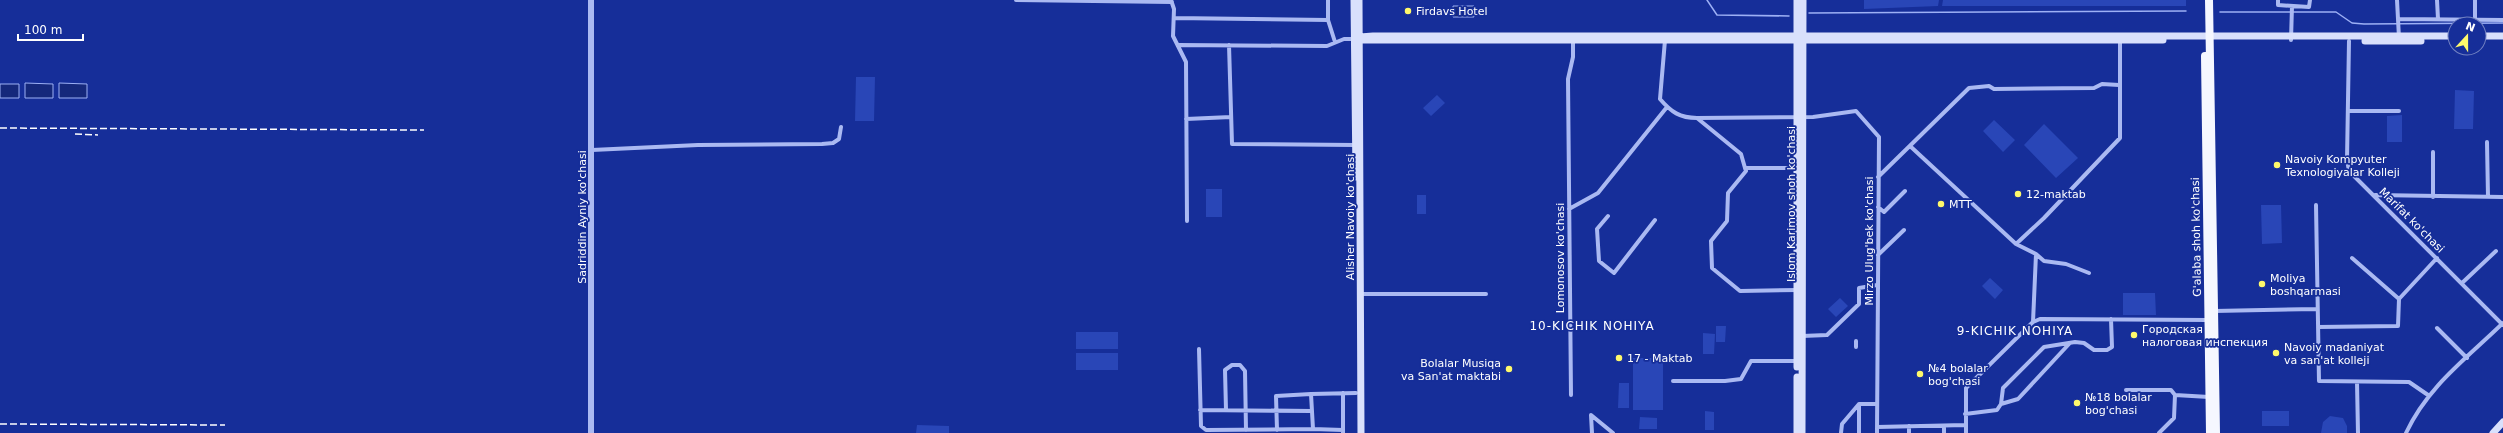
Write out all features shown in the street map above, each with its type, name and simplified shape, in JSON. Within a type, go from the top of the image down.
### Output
[{"type":"main road","name":"Alisher Navoiy ko'chasi","points":[[1354,0],[1360,58],[1358,236],[1360,433]]},
{"type":"main road","name":"Alisher Navoiy ko'chasi","points":[[1356,433],[1356,393],[1361,294],[1355,145],[1358,39],[1360,24],[1359,0]]},
{"type":"main road","name":"Islom Karimov shoh ko'chasi","points":[[1797,0],[1800,38],[1799,361],[1797,433]]},
{"type":"main road","name":"Islom Karimov shoh ko'chasi","points":[[1800,38],[1803,0]]},
{"type":"main road","points":[[2204,0],[2207,38]]},
{"type":"main road","points":[[2207,38],[2209,0]]},
{"type":"main road","points":[[1360,24],[1373,39]]},
{"type":"main road","points":[[2291,38],[2348,41],[2447,36]]},
{"type":"main road","points":[[2487,36],[2503,36]]},
{"type":"main road","name":"G'alaba shoh ko'chasi","points":[[2207,38],[2210,59],[2216,433]]},
{"type":"main road","name":"G'alaba shoh ko'chasi","points":[[2207,38],[2210,433]]},
{"type":"main road","points":[[1358,39],[2399,38],[2447,41]]},
{"type":"main road","points":[[1360,58],[1365,45],[1373,39]]},
{"type":"main road","points":[[2487,41],[2503,41]]},
{"type":"main road","name":"Islom Karimov shoh ko'chasi","points":[[1799,290],[1802,336],[1799,361],[1802,433]]},
{"type":"main road","points":[[2493,433],[2503,422]]},
{"type":"main road","points":[[2498,433],[2503,427]]},
{"type":"street","name":"Sadriddin Ayniy ko'chasi","points":[[591,0],[591,433]]},
{"type":"street","points":[[1016,0],[1171,1],[1174,18],[1173,36],[1179,45],[1186,62],[1187,221]]},
{"type":"street","points":[[1328,0],[1328,20],[1335,42]]},
{"type":"street","points":[[2278,0],[2278,5],[2309,7],[2310,0]]},
{"type":"street","points":[[2397,0],[2399,38]]},
{"type":"street","points":[[2437,0],[2438,19]]},
{"type":"street","points":[[2475,0],[2475,16]]},
{"type":"street","points":[[2291,38],[2292,6]]},
{"type":"street","points":[[1174,18],[1328,20]]},
{"type":"street","points":[[2398,19],[2447,19]]},
{"type":"street","points":[[2487,20],[2503,20]]},
{"type":"street","points":[[1569,209],[1598,193],[1667,107],[1660,99],[1665,38]]},
{"type":"street","points":[[2016,244],[2044,218],[2120,138],[2120,38]]},
{"type":"street","points":[[1179,45],[1327,46],[1335,42],[1358,39]]},
{"type":"street","name":"Lomonosov ko'chasi","points":[[1571,395],[1568,79],[1573,57],[1573,39]]},
{"type":"street","name":"Marifat ko'chasi","points":[[2348,41],[2349,171],[2375,195],[2503,324],[2428,395],[2416,411],[2406,433]]},
{"type":"street","points":[[1229,45],[1232,144],[1355,145]]},
{"type":"street","points":[[1878,177],[1969,88],[1989,86],[1994,89],[2094,88],[2102,84],[2119,85]]},
{"type":"street","name":"Islom Karimov shoh ko'chasi","points":[[1667,107],[1683,118],[1800,117]]},
{"type":"street","name":"Mirzo Ulug'bek ko'chasi","points":[[1800,117],[1856,111],[1879,137],[1877,433]]},
{"type":"street","points":[[2348,111],[2399,111]]},
{"type":"street","points":[[1186,119],[1231,117]]},
{"type":"street","points":[[1697,118],[1741,154],[1745,168],[1799,168]]},
{"type":"street","points":[[592,150],[698,145],[833,143],[839,139],[841,127]]},
{"type":"street","points":[[2487,142],[2488,198]]},
{"type":"street","points":[[1910,146],[2016,244],[2036,254],[2044,261],[2066,264],[2089,273]]},
{"type":"street","points":[[2433,197],[2434,152]]},
{"type":"street","name":"Islom Karimov shoh ko'chasi","points":[[1745,168],[1746,171],[1728,193],[1727,220],[1711,241],[1710,251],[1712,268],[1740,291],[1799,290]]},
{"type":"street","points":[[1878,207],[1884,212],[1905,192]]},
{"type":"street","points":[[2375,195],[2488,198],[2503,197]]},
{"type":"street","points":[[2316,205],[2319,381],[2409,382],[2428,395]]},
{"type":"street","points":[[1608,216],[1597,229],[1599,260],[1614,273],[1655,220]]},
{"type":"street","points":[[1878,255],[1904,230]]},
{"type":"street","points":[[2462,283],[2496,251]]},
{"type":"street","points":[[2033,322],[2036,254]]},
{"type":"street","points":[[2352,258],[2399,299]]},
{"type":"street","points":[[2318,327],[2398,326],[2399,299],[2437,258]]},
{"type":"street","points":[[1802,336],[1827,335],[1859,304],[1859,288],[1878,285]]},
{"type":"street","points":[[1361,294],[1486,294]]},
{"type":"street","points":[[2214,310],[2317,309]]},
{"type":"street","points":[[1966,433],[1966,388],[2033,322],[2040,319],[2208,320]]},
{"type":"street","points":[[1965,414],[1997,410],[2001,404],[2003,388],[2044,347],[2084,343],[2094,350],[2106,350],[2112,347],[2112,319]]},
{"type":"street","points":[[2437,328],[2467,358]]},
{"type":"street","points":[[1856,341],[1856,347]]},
{"type":"street","points":[[2001,404],[2018,400],[2069,344]]},
{"type":"street","points":[[1199,349],[1201,426],[1206,430],[1313,429],[1343,431],[1343,393]]},
{"type":"street","points":[[1673,381],[1725,381],[1741,379],[1751,361],[1799,361]]},
{"type":"street","points":[[1226,410],[1225,370],[1236,364],[1243,366],[1245,371],[1246,430]]},
{"type":"street","points":[[2357,382],[2358,433]]},
{"type":"street","points":[[2126,390],[2171,390],[2175,395],[2172,422],[2159,433]]},
{"type":"street","points":[[1277,430],[1276,410],[1278,396],[1356,393]]},
{"type":"street","points":[[1312,394],[1313,429]]},
{"type":"street","points":[[2175,395],[2209,397]]},
{"type":"street","points":[[1841,433],[1842,424],[1859,404],[1877,404]]},
{"type":"street","points":[[1859,404],[1859,433]]},
{"type":"street","points":[[1200,410],[1312,410]]},
{"type":"street","points":[[1592,433],[1591,416],[1613,433]]},
{"type":"street","points":[[1877,427],[1965,425]]},
{"type":"street","points":[[1909,426],[1909,433]]},
{"type":"street","points":[[1944,426],[1944,433]]},
{"type":"shaded area","points":[[1864,0],[1939,0],[1938,6],[1864,9]]},
{"type":"shaded area","points":[[1943,0],[2186,0],[2186,6],[1942,6]]},
{"type":"shaded area","points":[[1453,6],[1474,6],[1474,17],[1453,17]]},
{"type":"shaded area","points":[[856,77],[875,77],[874,121],[855,121]]},
{"type":"shaded area","points":[[25,83],[53,84],[53,98],[25,98]]},
{"type":"shaded area","points":[[59,83],[87,84],[87,98],[59,98]]},
{"type":"shaded area","points":[[0,84],[19,84],[19,98],[0,98]]},
{"type":"shaded area","points":[[2455,90],[2474,91],[2473,129],[2454,129]]},
{"type":"shaded area","points":[[1437,95],[1445,103],[1431,116],[1423,108]]},
{"type":"shaded area","points":[[2402,115],[2402,142],[2387,142],[2387,116]]},
{"type":"shaded area","points":[[1994,120],[2015,140],[2003,152],[1983,131]]},
{"type":"shaded area","points":[[2044,124],[2078,158],[2056,178],[2024,145]]},
{"type":"shaded area","points":[[1206,189],[1222,189],[1222,217],[1206,217]]},
{"type":"shaded area","points":[[1417,195],[1426,195],[1426,214],[1417,214]]},
{"type":"shaded area","points":[[2261,205],[2281,205],[2282,243],[2262,244]]},
{"type":"shaded area","points":[[1990,278],[2003,290],[1995,299],[1982,286]]},
{"type":"shaded area","points":[[2123,293],[2155,293],[2156,315],[2123,315]]},
{"type":"shaded area","points":[[1840,298],[1848,306],[1836,317],[1828,309]]},
{"type":"shaded area","points":[[1716,326],[1726,326],[1725,342],[1716,342]]},
{"type":"shaded area","points":[[1076,332],[1118,332],[1118,349],[1076,349]]},
{"type":"shaded area","points":[[1703,333],[1715,334],[1714,354],[1703,354]]},
{"type":"shaded area","points":[[1076,353],[1118,353],[1118,370],[1076,370]]},
{"type":"shaded area","points":[[1633,358],[1663,358],[1663,410],[1633,410]]},
{"type":"shaded area","points":[[1619,383],[1629,383],[1629,408],[1618,408]]},
{"type":"shaded area","points":[[1705,411],[1714,412],[1714,430],[1705,430]]},
{"type":"shaded area","points":[[2262,411],[2289,411],[2289,426],[2262,426]]},
{"type":"shaded area","points":[[2330,416],[2343,418],[2347,426],[2347,433],[2321,433],[2323,422]]},
{"type":"shaded area","points":[[1640,417],[1657,418],[1657,429],[1639,429]]},
{"type":"shaded area","points":[[917,425],[949,426],[949,433],[916,433]]},
{"type":"waterway","points":[[1707,0],[1717,15],[1789,16]]},
{"type":"waterway","points":[[1809,13],[2186,11]]},
{"type":"waterway","points":[[2220,12],[2336,12],[2352,23],[2364,24],[2503,23]]},
{"type":"railway","points":[[0,128],[424,130]]},
{"type":"railway","points":[[75,134],[98,135]]},
{"type":"railway","points":[[0,424],[225,425]]},
{"type":"place","name":"Firdavs Hotel","points":[[1408,11]]},
{"type":"place","name":"Navoiy Kompyuter Texnologiyalar Kolleji","points":[[2277,165]]},
{"type":"place","name":"12-maktab","points":[[2018,194]]},
{"type":"place","name":"MTT","points":[[1941,204]]},
{"type":"place","name":"Moliya boshqarmasi","points":[[2262,284]]},
{"type":"place","name":"Городская налоговая инспекция","points":[[2134,335]]},
{"type":"place","name":"Navoiy madaniyat va san'at kolleji","points":[[2276,353]]},
{"type":"place","name":"17 - Maktab","points":[[1619,358]]},
{"type":"place","name":"Bolalar Musiqa va San'at maktabi","points":[[1509,369]]},
{"type":"place","name":"№4 bolalar bog'chasi","points":[[1920,374]]},
{"type":"place","name":"№18 bolalar bog'chasi","points":[[2077,403]]},
{"type":"district","name":"10-KICHIK NOHIYA","points":[[1592,326]]},
{"type":"district","name":"9-KICHIK NOHIYA","points":[[2015,331]]}]
